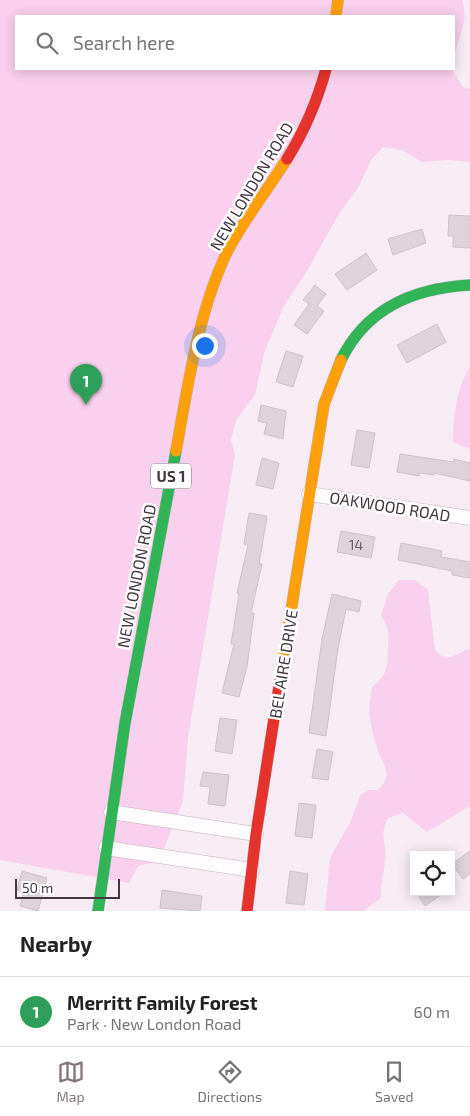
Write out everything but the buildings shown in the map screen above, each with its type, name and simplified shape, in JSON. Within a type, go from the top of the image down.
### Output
[{"type":"main road","points":[[336,15],[338,0]]},
{"type":"main road","name":"NEW LONDON ROAD","points":[[98,911],[125,722],[188,386],[205,315],[228,251],[300,139],[316,105],[326,70]]},
{"type":"main road","name":"BEL AIRE DRIVE","points":[[247,911],[256,834],[327,393],[340,361],[360,329],[381,311],[408,296],[437,287],[470,285]]},
{"type":"street","name":"OAKWOOD ROAD","points":[[310,494],[470,518]]},
{"type":"street","points":[[112,812],[256,834]]},
{"type":"street","points":[[106,848],[252,870]]},
{"type":"shaded area","points":[[0,0],[462,0],[465,16],[455,55],[455,15],[15,15],[15,70],[453,70],[462,86],[470,90],[470,162],[448,160],[422,162],[402,150],[383,147],[371,160],[358,188],[340,212],[307,271],[284,306],[265,350],[255,395],[236,420],[231,440],[235,454],[188,738],[183,801],[159,861],[138,866],[129,883],[0,860]]},
{"type":"shaded area","points":[[470,367],[470,449],[453,442],[458,394]]},
{"type":"shaded area","points":[[399,580],[415,580],[428,590],[435,650],[440,655],[448,658],[470,649],[470,806],[427,832],[403,813],[388,818],[383,835],[386,855],[381,898],[363,911],[325,911],[330,858],[350,823],[360,795],[368,790],[378,790],[385,781],[387,773],[373,732],[369,706],[372,687],[382,678],[387,666],[388,635],[381,615],[388,594]]},
{"type":"traffic: fast","points":[[341,360],[364,326],[395,304],[412,296],[430,291],[470,285]]},
{"type":"traffic: fast","points":[[98,911],[125,723],[176,451]]},
{"type":"traffic: slow","points":[[336,15],[338,0]]},
{"type":"traffic: slow","points":[[176,451],[201,324],[217,275],[233,240],[287,159]]},
{"type":"traffic: slow","points":[[283,661],[324,404],[341,360]]},
{"type":"traffic: jam","points":[[287,159],[310,116],[326,70]]},
{"type":"traffic: jam","points":[[247,911],[256,834],[283,661]]},
{"type":"place","name":"Merritt Family Forest","points":[[86,405]]}]
